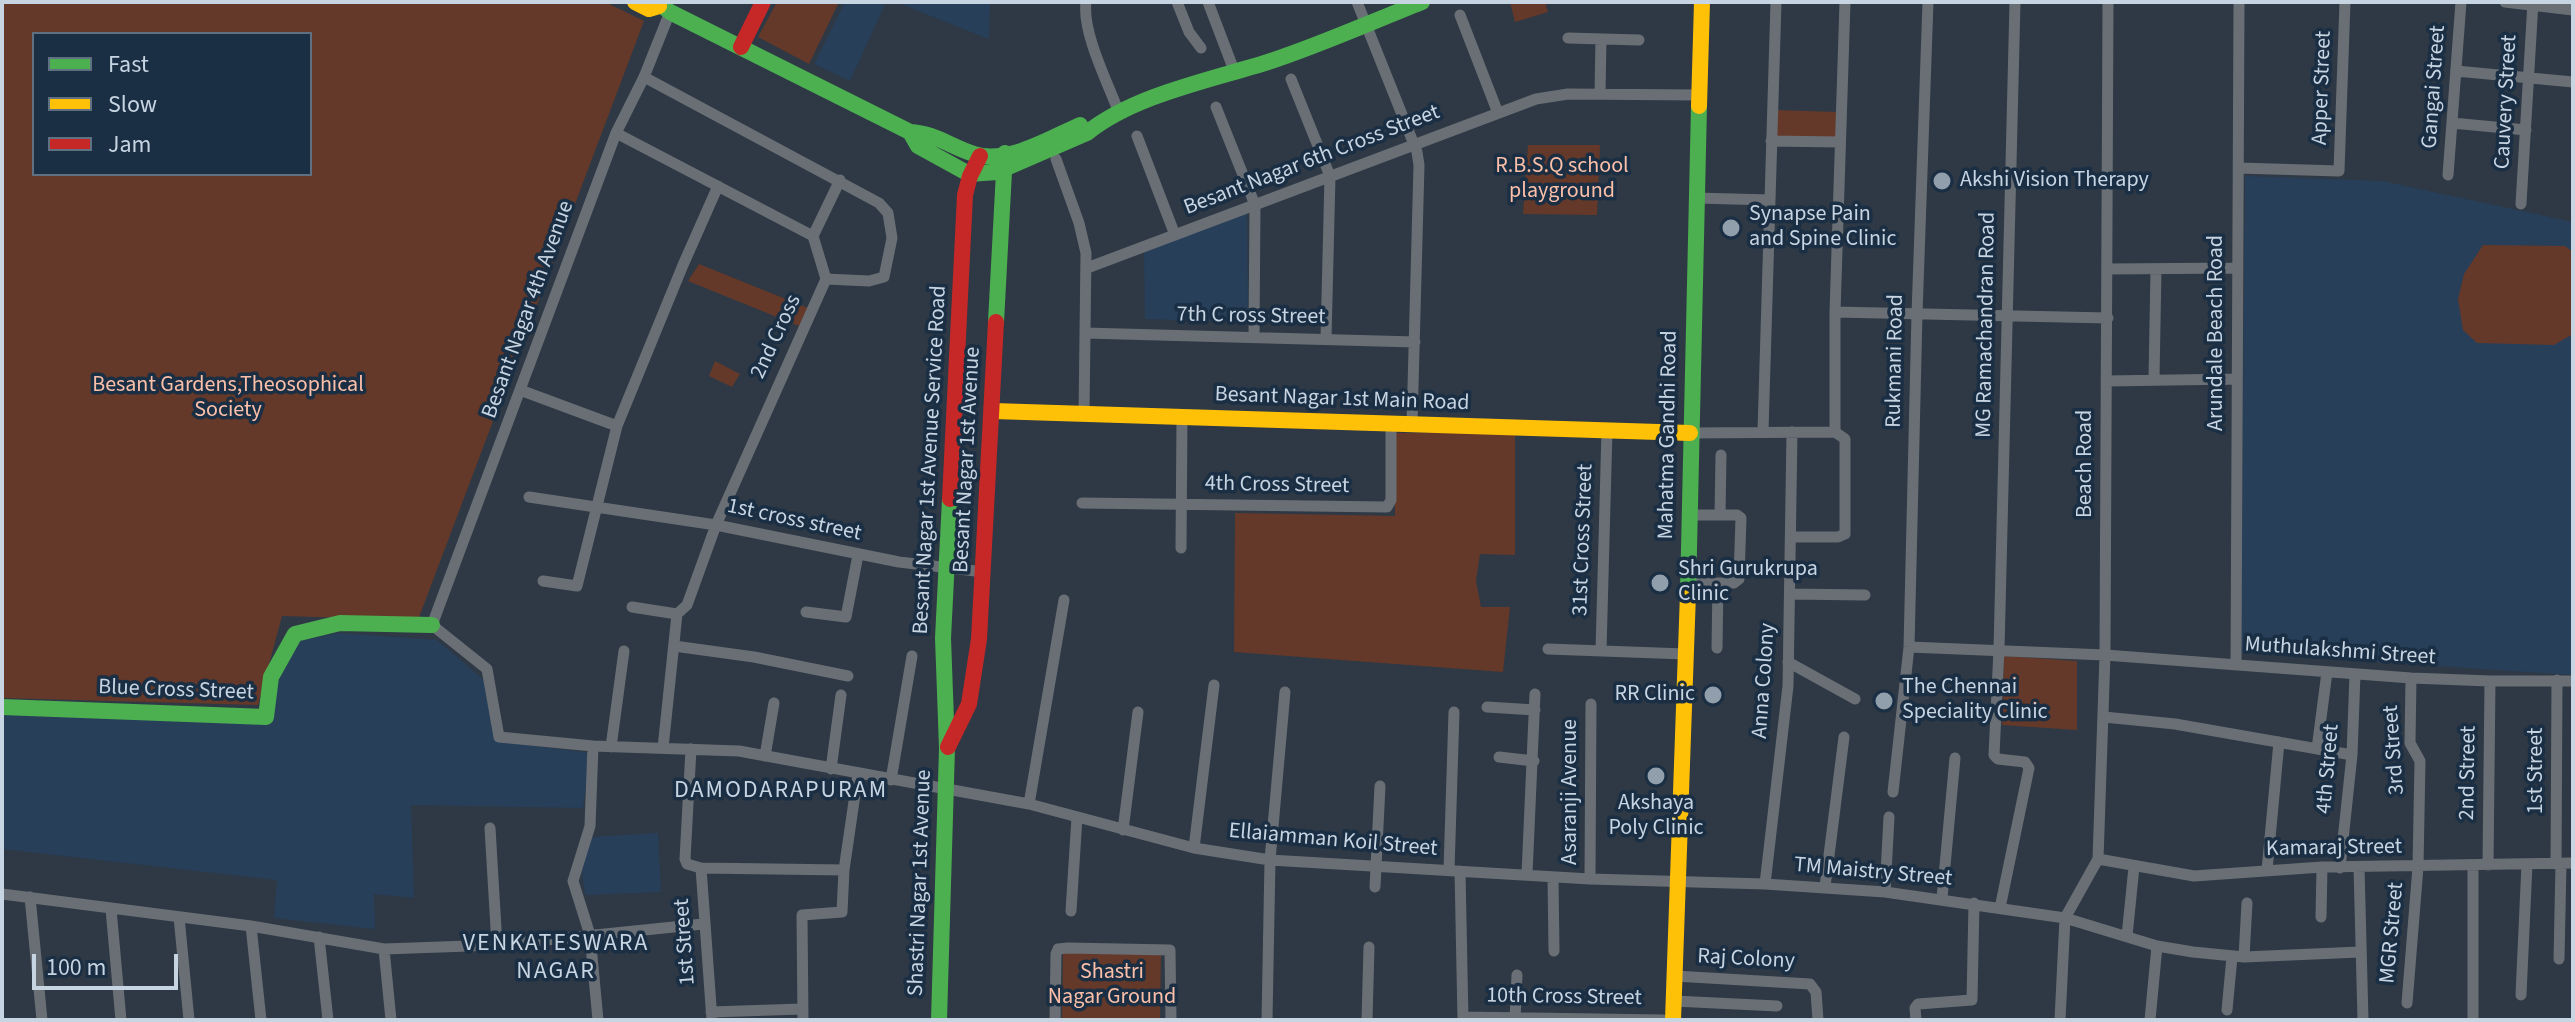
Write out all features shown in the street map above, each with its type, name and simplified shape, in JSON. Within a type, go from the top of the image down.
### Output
[{"type":"street","points":[[635,2],[649,9],[662,7],[910,132],[925,131],[980,156],[1008,158]]},
{"type":"street","points":[[741,47],[763,2]]},
{"type":"street","points":[[1086,2],[1089,30],[1117,106]]},
{"type":"street","points":[[1177,2],[1189,32],[1201,48]]},
{"type":"street","points":[[1208,2],[1235,73]]},
{"type":"street","points":[[1357,2],[1414,144],[1419,165],[1412,424]]},
{"type":"street","points":[[969,174],[1087,133],[1093,124],[1117,106],[1235,73],[1422,2]]},
{"type":"street","name":"Mahatma Gandhi Road","points":[[1696,2],[1694,84],[1699,93]]},
{"type":"street","name":"Mahatma Gandhi Road","points":[[1673,1020],[1690,515],[1702,2]]},
{"type":"street","points":[[1763,431],[1776,2]]},
{"type":"street","points":[[1835,432],[1835,312],[1845,2]]},
{"type":"street","name":"Rukmani Road","points":[[1893,792],[1909,647],[1928,2]]},
{"type":"street","name":"MG Ramachandran Road","points":[[2000,908],[2029,768],[2025,762],[1998,759],[1994,755],[2015,2]]},
{"type":"street","name":"Beach Road","points":[[2065,918],[2098,859],[2105,655],[2108,2]]},
{"type":"street","name":"Arundale Beach Road","points":[[2236,664],[2239,2]]},
{"type":"street","name":"Apper Street","points":[[2239,168],[2339,171],[2345,2]]},
{"type":"street","name":"Gangai Street","points":[[2448,175],[2461,2]]},
{"type":"street","points":[[2505,2],[2573,10]]},
{"type":"street","name":"Cauvery Street","points":[[2521,204],[2533,4]]},
{"type":"street","name":"Besant Nagar 4th Avenue","points":[[432,625],[616,133],[644,77],[662,7]]},
{"type":"street","points":[[1460,15],[1498,113]]},
{"type":"street","points":[[1568,38],[1639,40]]},
{"type":"street","points":[[1600,94],[1601,39]]},
{"type":"street","points":[[2456,71],[2573,82]]},
{"type":"street","points":[[644,77],[879,203],[888,213],[892,238],[884,277],[869,281],[826,279]]},
{"type":"street","points":[[1291,79],[1330,176],[1326,339]]},
{"type":"street","name":"Besant Nagar 6th Cross Street","points":[[1087,268],[1498,113],[1554,96],[1699,93]]},
{"type":"street","points":[[1216,107],[1255,205],[1254,337]]},
{"type":"street","points":[[2452,123],[2526,130]]},
{"type":"street","points":[[910,132],[918,146],[969,174]]},
{"type":"street","points":[[616,133],[813,236],[840,180]]},
{"type":"street","points":[[1137,136],[1175,235]]},
{"type":"street","points":[[1771,141],[1840,142]]},
{"type":"street","points":[[969,174],[980,156]]},
{"type":"street","name":"Besant Nagar 1st Avenue","points":[[947,748],[969,704],[979,639],[1008,158]]},
{"type":"street","points":[[1056,159],[1079,223],[1087,268],[1084,414]]},
{"type":"street","name":"Besant Nagar 1st Avenue Service Road","points":[[947,748],[943,664],[946,569],[964,190],[969,174]]},
{"type":"street","points":[[543,581],[577,586],[617,426],[718,186]]},
{"type":"street","points":[[1696,198],[1770,200]]},
{"type":"street","name":"2nd Cross","points":[[677,614],[688,602],[716,525],[826,279],[813,236]]},
{"type":"street","points":[[2108,269],[2238,268]]},
{"type":"street","points":[[2154,379],[2156,269]]},
{"type":"street","points":[[1835,312],[2108,318]]},
{"type":"street","name":"7th C ross Street","points":[[1085,333],[1415,342]]},
{"type":"street","points":[[2106,381],[2237,379]]},
{"type":"street","points":[[520,390],[617,426]]},
{"type":"street","name":"Besant Nagar 1st Main Road","points":[[993,411],[1690,433]]},
{"type":"street","points":[[1181,548],[1182,418]]},
{"type":"street","name":"4th Cross Street","points":[[1082,503],[1387,507],[1391,500],[1391,424]]},
{"type":"street","name":"31st Cross Street","points":[[1601,651],[1607,430]]},
{"type":"street","name":"Anna Colony","points":[[1765,884],[1788,686],[1792,432]]},
{"type":"street","points":[[1690,433],[1835,432],[1845,439],[1845,534],[1838,537],[1791,537]]},
{"type":"street","points":[[1720,515],[1721,455]]},
{"type":"street","name":"1st cross street","points":[[529,497],[716,525],[858,555],[984,572]]},
{"type":"street","points":[[1688,583],[1738,581],[1740,562],[1741,517],[1690,515]]},
{"type":"street","points":[[806,612],[846,617],[858,555]]},
{"type":"street","points":[[1717,648],[1718,583]]},
{"type":"street","points":[[1790,594],[1865,595]]},
{"type":"street","points":[[1029,804],[1064,600]]},
{"type":"street","points":[[632,607],[677,614],[663,748]]},
{"type":"street","name":"Blue Cross Street","points":[[2,707],[266,717],[271,677],[295,634],[340,623],[432,625]]},
{"type":"street","name":"Ellaiamman Koil Street","points":[[432,625],[487,669],[499,737],[593,746],[739,751],[1029,804],[1194,848],[1270,860],[1677,882]]},
{"type":"street","points":[[674,646],[754,657],[848,676]]},
{"type":"street","name":"Muthulakshmi Street","points":[[1909,647],[2105,655],[2411,678],[2573,681]]},
{"type":"street","points":[[1548,649],[1685,654]]},
{"type":"street","points":[[611,747],[624,651]]},
{"type":"street","points":[[891,780],[912,656]]},
{"type":"street","points":[[1788,662],[1855,699]]},
{"type":"street","points":[[2317,749],[2327,672]]},
{"type":"street","name":"4th Street","points":[[2340,868],[2352,755],[2355,674]]},
{"type":"street","name":"3rd Street","points":[[2411,678],[2410,743],[2420,761],[2418,867]]},
{"type":"street","name":"1st Street","points":[[2557,680],[2563,864],[2559,959]]},
{"type":"street","name":"2nd Street","points":[[2488,865],[2490,681]]},
{"type":"street","points":[[1194,848],[1214,685]]},
{"type":"street","points":[[1267,1020],[1270,860],[1285,692]]},
{"type":"street","points":[[1527,874],[1535,694]]},
{"type":"street","points":[[831,769],[841,695]]},
{"type":"street","points":[[765,756],[774,703]]},
{"type":"street","name":"Asaranji Avenue","points":[[1590,879],[1591,704]]},
{"type":"street","points":[[1487,707],[1535,710]]},
{"type":"street","points":[[1123,830],[1138,712]]},
{"type":"street","points":[[1454,712],[1454,871],[1463,1018]]},
{"type":"street","points":[[2104,717],[2175,724],[2352,755]]},
{"type":"street","points":[[1825,887],[1844,737]]},
{"type":"street","points":[[2267,870],[2279,742]]},
{"type":"street","points":[[593,746],[590,831],[573,881],[590,935],[598,1020]]},
{"type":"street","name":"Shastri Nagar 1st Avenue","points":[[939,1020],[947,748]]},
{"type":"street","points":[[691,749],[686,863],[701,868],[844,870]]},
{"type":"street","points":[[1499,757],[1534,761]]},
{"type":"street","points":[[1942,898],[1955,758]]},
{"type":"street","points":[[711,1016],[802,1014],[802,915],[842,912],[844,870],[858,774]]},
{"type":"street","points":[[1375,887],[1380,786]]},
{"type":"street","points":[[1071,911],[1077,817]]},
{"type":"street","points":[[1885,892],[1889,817]]},
{"type":"street","points":[[490,828],[497,945]]},
{"type":"street","name":"Kamaraj Street","points":[[2098,859],[2194,876],[2322,867],[2563,864]]},
{"type":"street","points":[[2521,995],[2527,864]]},
{"type":"street","points":[[2473,865],[2473,1020]]},
{"type":"street","points":[[2127,936],[2134,867]]},
{"type":"street","points":[[2321,917],[2322,867]]},
{"type":"street","points":[[2359,867],[2363,1020]]},
{"type":"street","name":"MGR Street","points":[[2407,1003],[2418,867]]},
{"type":"street","name":"1st Street","points":[[701,868],[711,1016]]},
{"type":"street","points":[[1553,877],[1554,951]]},
{"type":"street","name":"TM Maistry Street","points":[[1677,882],[1825,887],[1942,898],[2065,918],[2157,946],[2238,957],[2360,952]]},
{"type":"street","points":[[2,894],[251,926],[384,949],[497,945],[703,924]]},
{"type":"street","points":[[30,897],[42,1020]]},
{"type":"street","points":[[1916,1020],[1916,1006],[1972,1000],[1974,903]]},
{"type":"street","points":[[2227,1010],[2247,903]]},
{"type":"street","points":[[111,909],[121,1020]]},
{"type":"street","points":[[179,917],[189,1020]]},
{"type":"street","points":[[2060,1020],[2065,918]]},
{"type":"street","points":[[251,926],[261,1020]]},
{"type":"street","points":[[319,937],[328,1020]]},
{"type":"street","points":[[2150,1020],[2157,946]]},
{"type":"street","points":[[1367,1020],[1369,947]]},
{"type":"street","points":[[384,949],[391,1020]]},
{"type":"street","points":[[1055,1020],[1058,949],[1170,950],[1171,1020]]},
{"type":"street","points":[[1515,1019],[1517,975]]},
{"type":"street","name":"Raj Colony","points":[[1675,976],[1804,982],[1814,987],[1818,1020]]},
{"type":"street","points":[[1674,1001],[1777,1006]]},
{"type":"street","name":"10th Cross Street","points":[[1463,1018],[1663,1020]]},
{"type":"shaded area","points":[[845,2],[886,2],[850,81],[814,64]]},
{"type":"shaded area","points":[[896,2],[990,2],[989,39]]},
{"type":"shaded area","points":[[2245,176],[2382,181],[2573,222],[2573,675],[2241,653]]},
{"type":"shaded area","points":[[1247,206],[1248,322],[1145,319],[1144,251]]},
{"type":"shaded area","points":[[338,633],[437,640],[484,680],[495,741],[591,753],[583,808],[411,805],[414,898],[374,894],[375,929],[274,918],[277,880],[2,849],[2,712],[270,724],[279,679],[297,641]]},
{"type":"shaded area","points":[[658,833],[661,892],[585,895],[582,872],[590,837]]},
{"type":"green space","name":"Besant Gardens,Theosophical Society","points":[[2,2],[605,2],[644,21],[418,620],[282,616],[258,705],[2,698]]},
{"type":"green space","points":[[777,2],[839,2],[809,64],[758,37]]},
{"type":"green space","points":[[1510,2],[1545,2],[1548,12],[1515,22]]},
{"type":"green space","points":[[1775,110],[1838,112],[1837,141],[1774,139]]},
{"type":"green space","name":"R.B.S.Q school playground","points":[[1528,145],[1600,145],[1597,215],[1523,214]]},
{"type":"green space","points":[[2483,245],[2565,246],[2573,252],[2573,334],[2554,345],[2477,343],[2463,330],[2458,299],[2464,274]]},
{"type":"green space","points":[[699,264],[808,308],[799,326],[688,281]]},
{"type":"green space","points":[[715,361],[740,374],[732,387],[709,376]]},
{"type":"green space","points":[[1515,432],[1515,555],[1480,554],[1476,581],[1481,607],[1510,607],[1503,672],[1234,652],[1235,513],[1395,516],[1395,433]]},
{"type":"green space","points":[[2004,656],[2077,661],[2077,730],[2002,725]]},
{"type":"green space","name":"Shastri Nagar Ground","points":[[1063,951],[1161,953],[1160,1020],[1062,1020]]},
{"type":"traffic: fast","points":[[657,2],[670,12],[910,132],[935,138],[974,154],[1000,156],[1014,153],[1080,125]]},
{"type":"traffic: fast","points":[[910,132],[918,146],[969,174],[997,172],[1087,133],[1127,108],[1198,82],[1268,62],[1422,2]]},
{"type":"traffic: fast","points":[[1688,593],[1699,106]]},
{"type":"traffic: fast","points":[[996,322],[1005,153]]},
{"type":"traffic: fast","points":[[939,1020],[947,748],[943,638],[950,499]]},
{"type":"traffic: fast","points":[[2,707],[266,717],[271,677],[295,634],[340,623],[432,625]]},
{"type":"traffic: slow","points":[[635,2],[649,9],[659,6]]},
{"type":"traffic: slow","points":[[1699,106],[1702,2]]},
{"type":"traffic: slow","points":[[993,411],[1690,433]]},
{"type":"traffic: slow","points":[[1673,1020],[1688,593]]},
{"type":"traffic: jam","points":[[741,47],[763,2]]},
{"type":"traffic: jam","points":[[950,499],[965,195],[980,156]]},
{"type":"traffic: jam","points":[[948,747],[969,704],[979,639],[996,322]]},
{"type":"place","name":"Akshi Vision Therapy","points":[[1942,181]]},
{"type":"place","name":"Synapse Pain and Spine Clinic","points":[[1731,228]]},
{"type":"place","name":"Shri Gurukrupa Clinic","points":[[1660,583]]},
{"type":"place","name":"RR Clinic","points":[[1713,695]]},
{"type":"place","name":"The Chennai Speciality Clinic","points":[[1884,701]]},
{"type":"place","name":"Akshaya Poly Clinic","points":[[1656,776]]},
{"type":"district","name":"DAMODARAPURAM","points":[[781,792]]},
{"type":"district","name":"VENKATESWARA NAGAR","points":[[556,959]]}]
